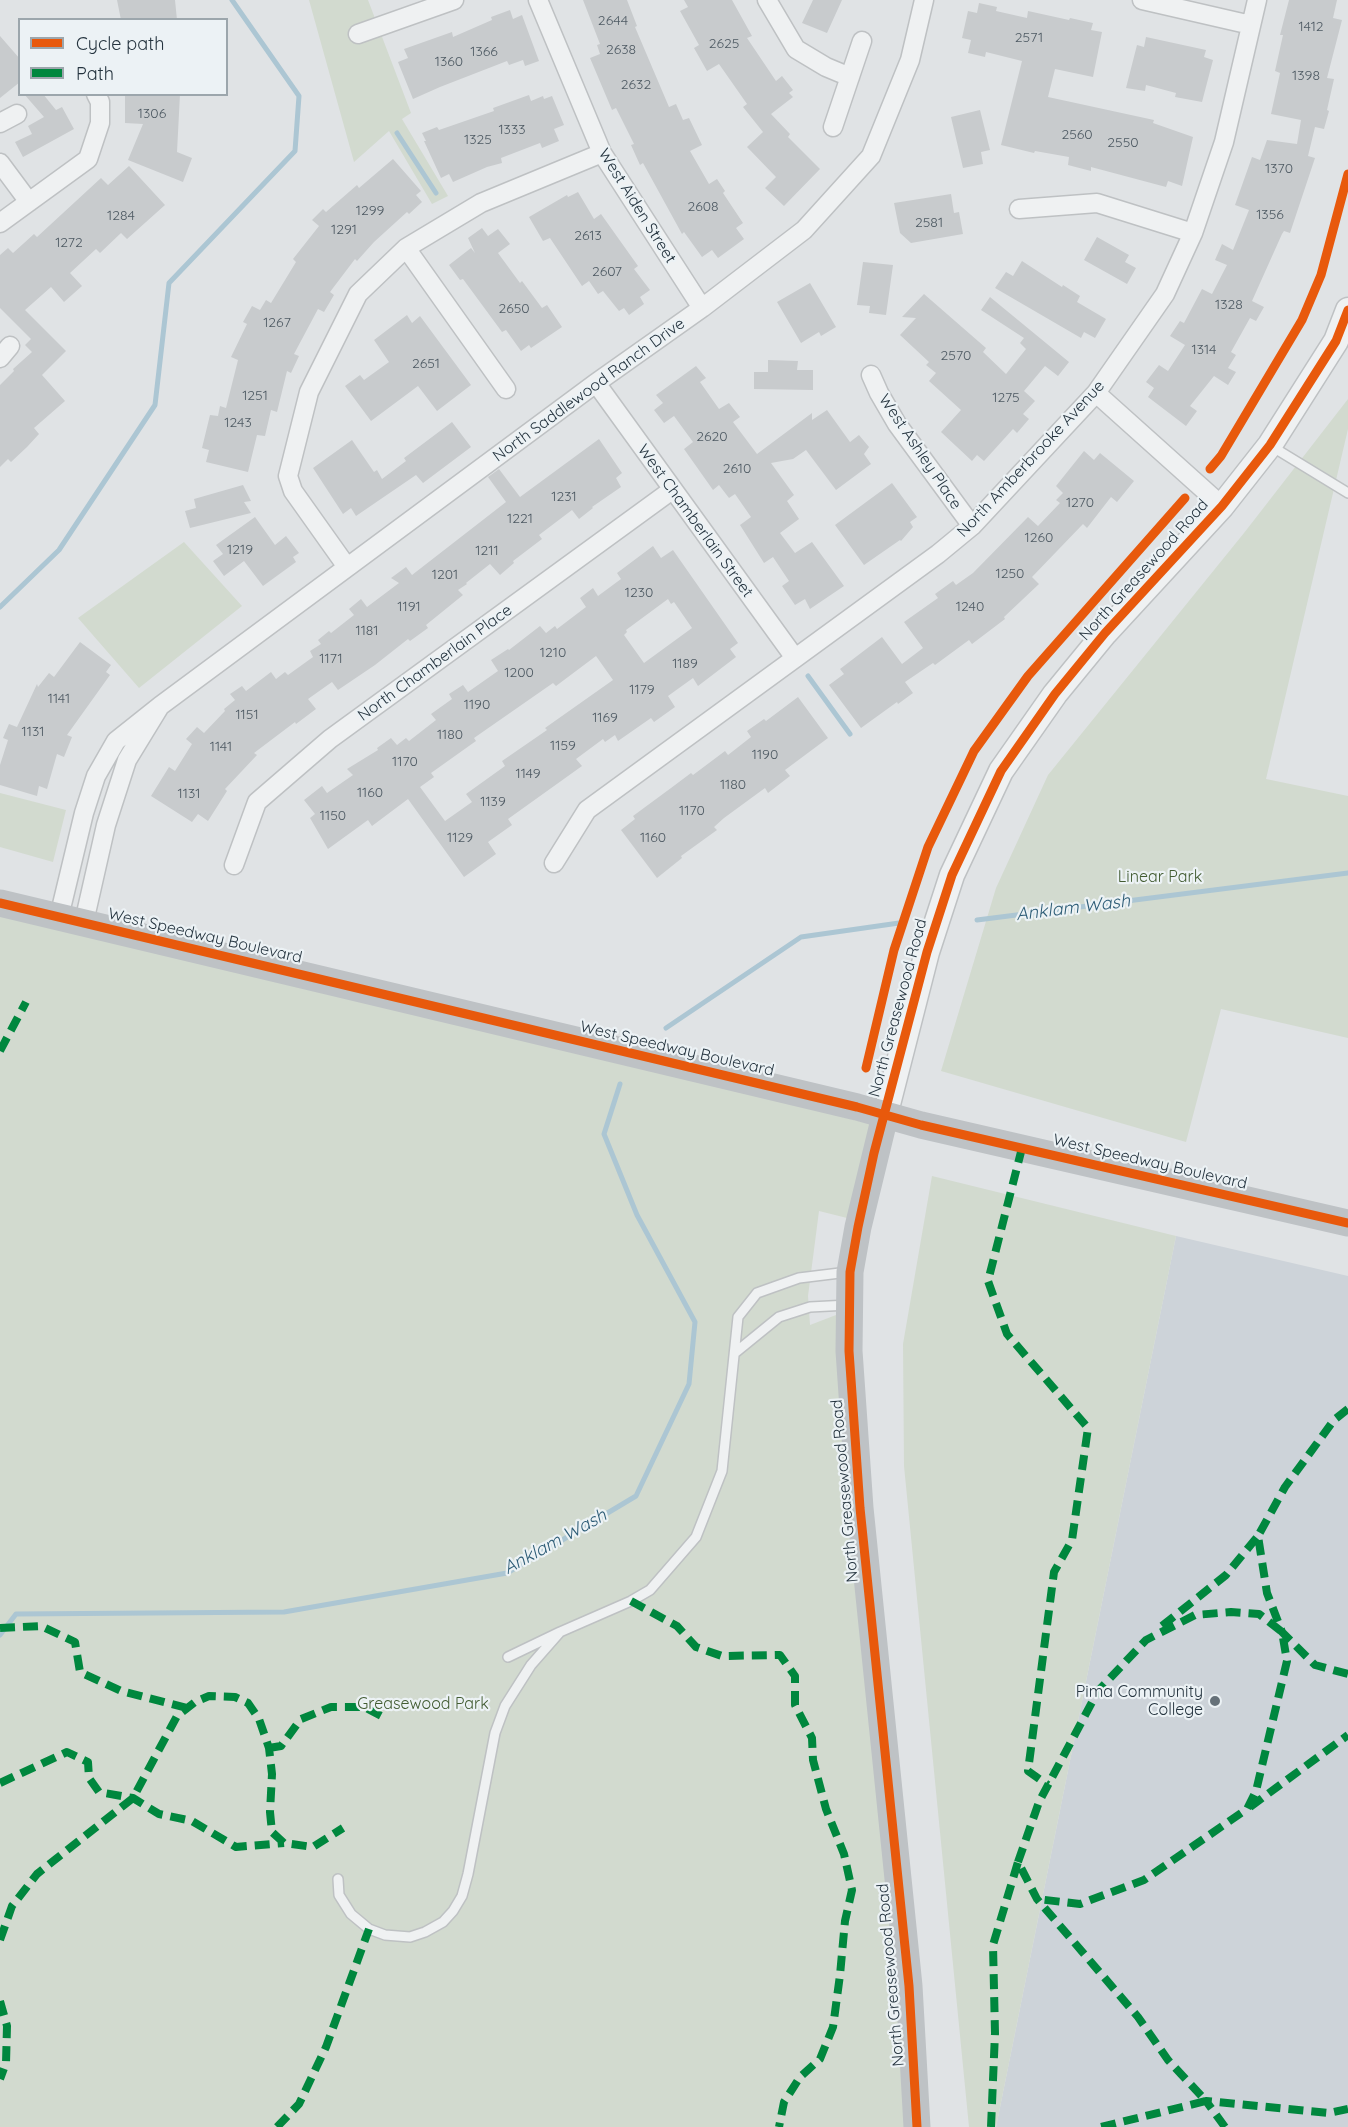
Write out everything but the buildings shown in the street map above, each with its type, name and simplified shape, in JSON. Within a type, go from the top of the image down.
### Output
[{"type":"main road","name":"West Speedway Boulevard","points":[[0,903],[885,1116],[1348,1223]]},
{"type":"main road","name":"North Greasewood Road","points":[[885,1116],[858,1227],[850,1272],[849,1351],[860,1508],[909,1986],[917,2127]]},
{"type":"street","points":[[358,34],[454,0]]},
{"type":"street","name":"West Aiden Street","points":[[538,0],[602,153],[702,308]]},
{"type":"street","points":[[767,0],[796,49],[826,67],[850,77]]},
{"type":"street","name":"North Saddlewood Ranch Drive","points":[[71,919],[84,813],[96,776],[116,741],[347,567],[596,383],[702,308],[804,230],[871,156],[910,60],[924,0]]},
{"type":"street","points":[[1142,0],[1251,25]]},
{"type":"street","name":"North Amberbrooke Avenue","points":[[554,863],[587,810],[938,554],[972,526],[1096,393],[1165,294],[1193,232],[1224,142],[1257,0]]},
{"type":"street","points":[[833,127],[862,41]]},
{"type":"street","points":[[0,223],[88,159],[100,123],[100,102],[97,96]]},
{"type":"street","points":[[0,123],[17,114]]},
{"type":"street","points":[[347,567],[285,477],[309,392],[358,294],[406,248],[481,203],[602,153]]},
{"type":"street","points":[[0,163],[30,202]]},
{"type":"street","points":[[1019,209],[1097,203],[1193,232]]},
{"type":"street","points":[[406,248],[506,389]]},
{"type":"street","name":"North Greasewood Road","points":[[885,1116],[927,952],[952,875],[1001,771],[1055,694],[1105,633],[1222,506],[1270,445],[1339,343],[1348,310]]},
{"type":"street","name":"West Ashley Place","points":[[871,375],[897,424],[972,526]]},
{"type":"street","name":"West Chamberlain Street","points":[[596,383],[795,658]]},
{"type":"street","points":[[1096,393],[1222,506]]},
{"type":"street","name":"North Chamberlain Place","points":[[234,865],[257,802],[330,739],[672,490]]},
{"type":"street","name":"North Saddlewood Ranch Drive","points":[[71,919],[127,760],[160,706]]},
{"type":"lane","points":[[1270,445],[1348,493]]},
{"type":"lane","points":[[508,1657],[650,1590],[696,1537],[722,1471],[738,1317],[757,1293],[799,1278],[850,1272]]},
{"type":"lane","points":[[736,1352],[779,1317],[810,1307],[849,1305]]},
{"type":"lane","points":[[338,1879],[339,1895],[351,1914],[369,1929],[385,1935],[410,1937],[425,1932],[442,1922],[453,1911],[462,1896],[468,1874],[490,1753],[505,1706],[531,1665],[560,1632]]},
{"type":"shaded area","name":"Pima Community College","points":[[1176,1236],[1348,1276],[1348,2127],[996,2127]]},
{"type":"green space","points":[[309,0],[368,0],[411,113],[402,119],[448,196],[432,204],[389,131],[354,162]]},
{"type":"green space","name":"Linear Park","points":[[1348,399],[1348,429],[1266,779],[1348,796],[1348,1038],[1221,1009],[1186,1142],[941,1071],[996,888],[1048,775],[1244,533]]},
{"type":"green space","points":[[184,542],[242,606],[139,688],[78,618]]},
{"type":"green space","points":[[0,793],[66,810],[53,862],[0,847]]},
{"type":"green space","name":"Greasewood Park","points":[[0,903],[84,922],[882,1127],[863,1222],[819,1211],[808,1296],[810,1325],[849,1310],[913,2127],[0,2127]]},
{"type":"green space","points":[[932,1176],[1176,1236],[996,2127],[969,2127],[904,1466],[903,1344]]},
{"type":"waterway","points":[[0,607],[59,550],[155,405],[169,283],[295,151],[299,96],[232,0]]},
{"type":"waterway","points":[[397,133],[436,193]]},
{"type":"waterway","points":[[808,676],[850,734]]},
{"type":"waterway","name":"Anklam Wash","points":[[977,920],[1348,873]]},
{"type":"waterway","name":"Anklam Wash","points":[[666,1028],[801,937],[899,923]]},
{"type":"waterway","name":"Anklam Wash","points":[[0,1635],[16,1614],[284,1612],[507,1573],[636,1496],[689,1384],[695,1322],[637,1215],[604,1134],[620,1084]]},
{"type":"marked path","points":[[0,1051],[26,1002]]},
{"type":"marked path","points":[[1022,1148],[988,1281],[1007,1334],[1088,1428],[1072,1540],[1054,1572],[1028,1771],[1048,1785]]},
{"type":"marked path","points":[[1348,1409],[1334,1420],[1285,1487],[1258,1536],[1267,1593],[1282,1632],[1315,1665],[1348,1674]]},
{"type":"marked path","points":[[1162,1626],[1226,1575],[1258,1536]]},
{"type":"marked path","points":[[631,1601],[677,1626],[696,1647],[722,1656],[780,1655],[795,1676],[795,1705],[812,1738],[813,1760],[826,1809],[844,1854],[852,1890],[845,1921],[833,2027],[820,2059],[800,2077],[784,2102],[779,2127]]},
{"type":"marked path","points":[[1018,1862],[1039,1802],[1098,1691],[1146,1640],[1195,1615],[1231,1612],[1259,1614],[1282,1632],[1287,1661],[1256,1791],[1247,1809],[1144,1880],[1080,1904],[1037,1899]]},
{"type":"marked path","points":[[0,1628],[41,1626],[75,1642],[80,1672],[121,1691],[187,1708]]},
{"type":"marked path","points":[[0,1940],[12,1906],[37,1874],[133,1798],[177,1716],[195,1702],[209,1696],[235,1697],[248,1703],[259,1719],[269,1748],[272,1774],[270,1812],[272,1832],[284,1843],[313,1847],[343,1828]]},
{"type":"marked path","points":[[269,1748],[281,1746],[301,1719],[331,1707],[364,1707],[387,1719]]},
{"type":"marked path","points":[[1250,1807],[1348,1735]]},
{"type":"marked path","points":[[0,1783],[67,1752],[88,1762],[89,1778],[99,1792],[133,1798],[159,1814],[192,1821],[236,1847],[284,1843]]},
{"type":"marked path","points":[[991,2127],[995,2033],[993,1945],[1018,1862],[1037,1899],[1138,2017],[1168,2060],[1206,2101],[1101,2127]]},
{"type":"marked path","points":[[277,2127],[299,2104],[326,2047],[369,1929]]},
{"type":"marked path","points":[[0,2001],[7,2026],[6,2063],[0,2079]]},
{"type":"marked path","points":[[1225,2127],[1206,2101],[1329,2113],[1348,2109]]},
{"type":"cycle path","points":[[1210,469],[1221,456],[1302,320],[1321,275],[1348,174]]},
{"type":"cycle path","points":[[917,2127],[909,1986],[860,1508],[849,1351],[850,1272],[874,1153],[927,952],[952,875],[1001,771],[1055,694],[1105,633],[1222,506],[1270,445],[1336,341],[1348,310]]},
{"type":"cycle path","points":[[866,1068],[894,950],[928,847],[974,751],[1028,676],[1185,498]]},
{"type":"cycle path","points":[[0,903],[857,1107],[921,1125],[1348,1223]]},
{"type":"place","name":"Pima Community College","points":[[1215,1701]]}]
